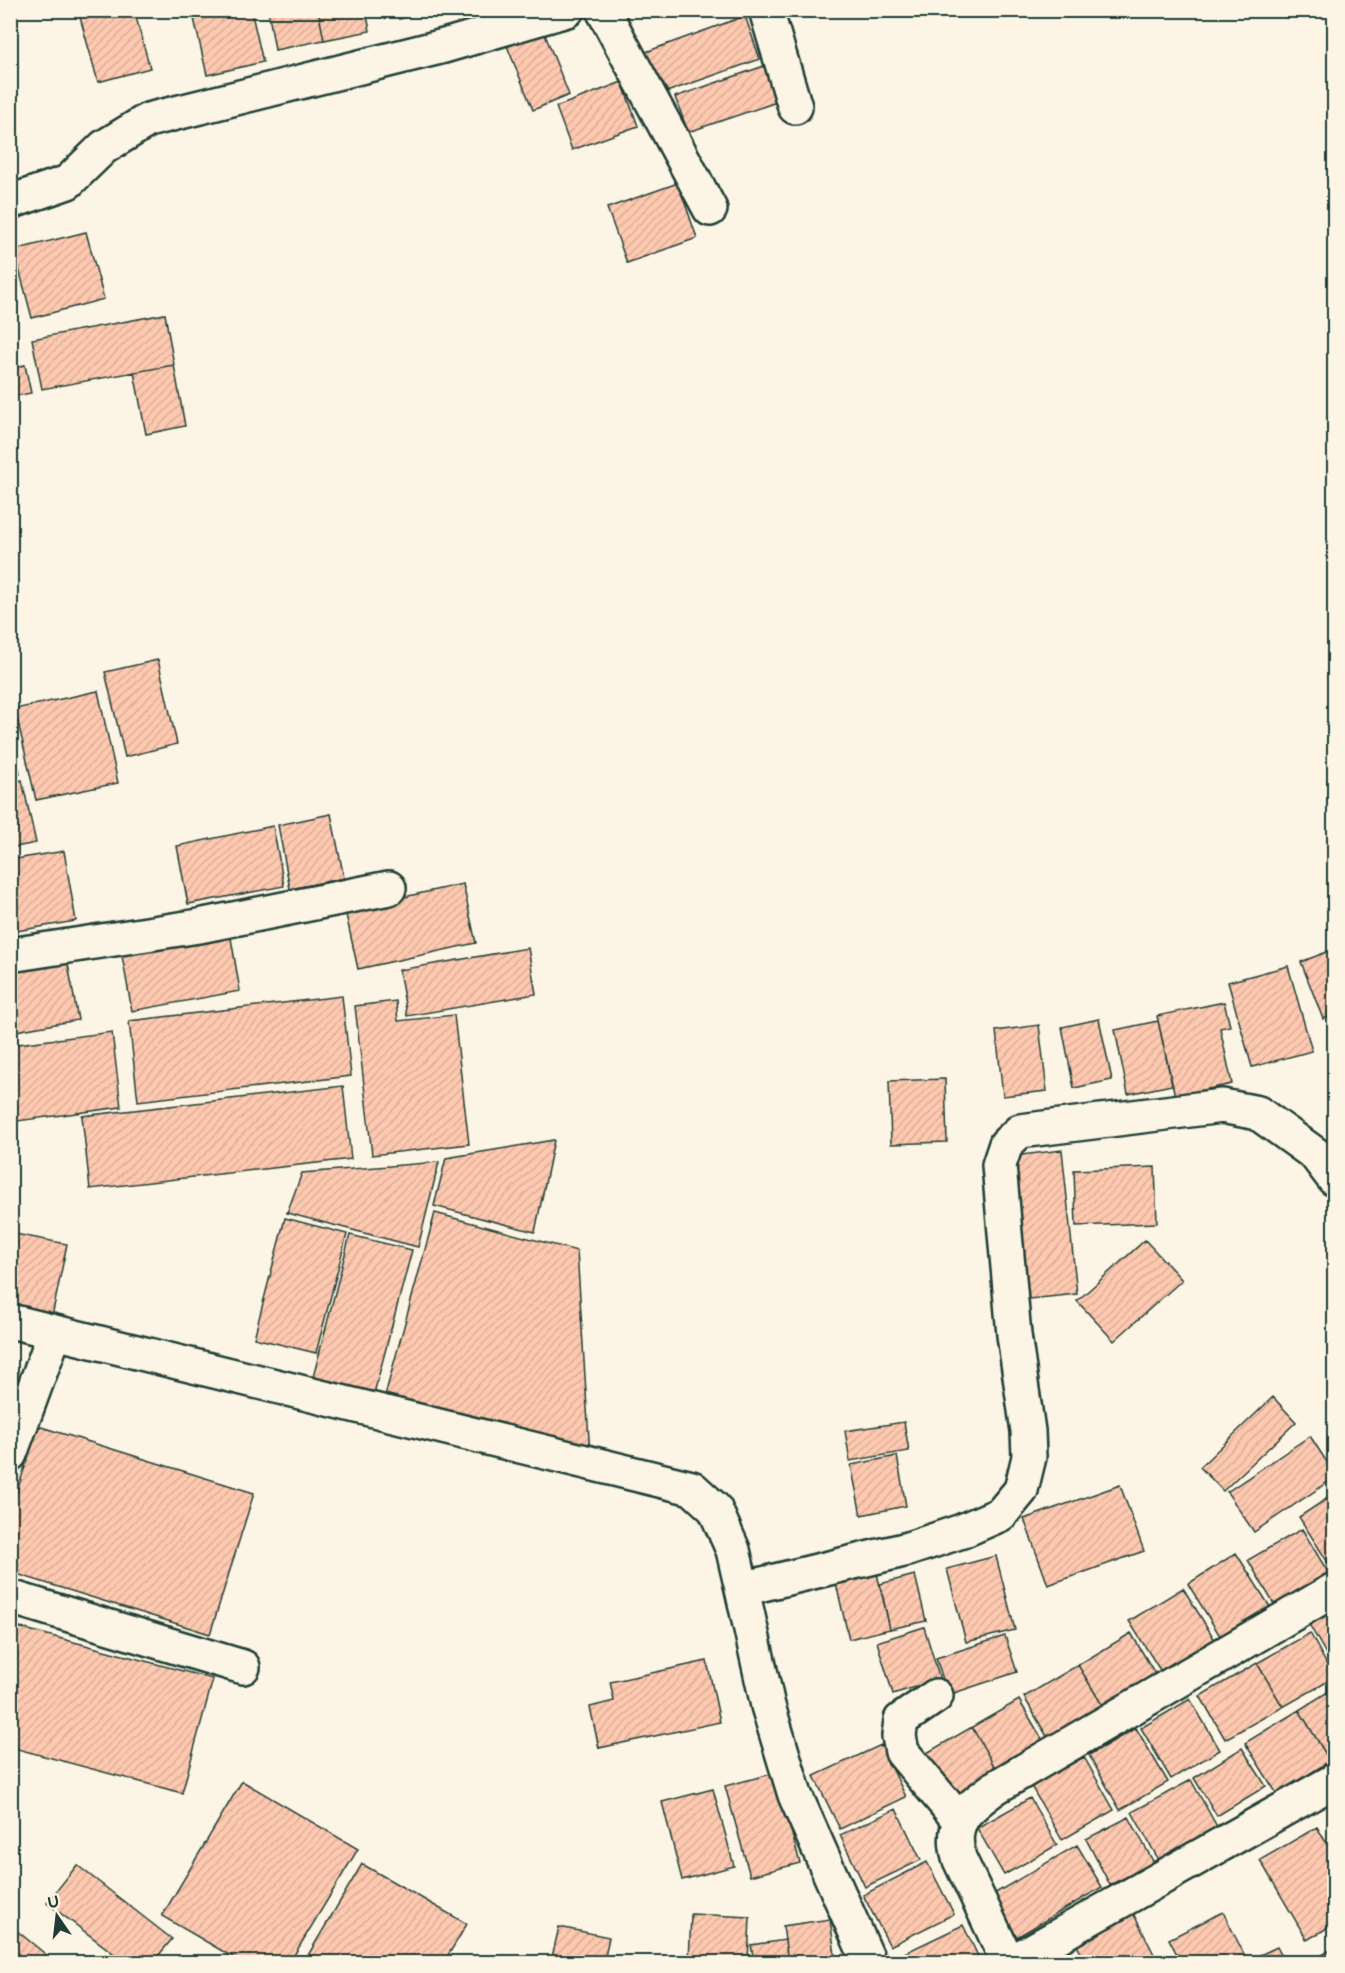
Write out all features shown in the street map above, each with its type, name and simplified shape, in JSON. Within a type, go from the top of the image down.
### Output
[{"type":"street","points":[[10,202],[68,182],[104,147],[148,120],[444,46],[567,10]]},
{"type":"street","points":[[603,10],[710,209]]},
{"type":"street","points":[[766,10],[795,107]]},
{"type":"street","points":[[10,955],[199,926],[388,888]]},
{"type":"street","points":[[742,1589],[908,1548],[962,1531],[1001,1514],[1021,1490],[1029,1457],[1028,1431],[1014,1335],[999,1164],[1006,1144],[1020,1131],[1222,1106],[1258,1113],[1315,1154],[1335,1179]]},
{"type":"street","points":[[10,1321],[692,1488],[715,1509],[733,1550],[768,1706],[795,1795],[869,1962]]},
{"type":"street","points":[[10,1454],[55,1332]]},
{"type":"street","points":[[1335,1590],[996,1787],[959,1820],[955,1841],[959,1858],[1010,1962],[1335,1781]]},
{"type":"street","points":[[10,1597],[243,1667]]},
{"type":"street","points":[[936,1696],[901,1720],[899,1736],[902,1752],[959,1820]]},
{"type":"building","points":[[78,10],[134,10],[150,68],[98,82]]},
{"type":"building","points":[[208,10],[251,10],[263,62],[207,75],[193,14]]},
{"type":"building","points":[[268,10],[318,10],[324,40],[275,50]]},
{"type":"building","points":[[318,10],[366,10],[370,31],[324,40]]},
{"type":"building","points":[[397,10],[434,10],[399,19]]},
{"type":"building","points":[[745,16],[760,59],[658,95],[643,53]]},
{"type":"building","points":[[544,32],[569,95],[533,110],[507,46]]},
{"type":"building","points":[[764,66],[777,102],[688,132],[675,97]]},
{"type":"building","points":[[622,82],[638,126],[572,150],[556,107]]},
{"type":"building","points":[[10,108],[17,151],[10,152]]},
{"type":"building","points":[[678,183],[697,238],[627,263],[607,208]]},
{"type":"building","points":[[86,232],[104,299],[32,318],[14,250]]},
{"type":"building","points":[[165,314],[174,365],[42,389],[32,339]]},
{"type":"building","points":[[25,365],[31,393],[10,397],[10,368]]},
{"type":"building","points":[[174,365],[185,426],[146,434],[134,372]]},
{"type":"building","points":[[158,660],[177,744],[125,757],[105,672]]},
{"type":"building","points":[[98,691],[118,783],[36,800],[15,709]]},
{"type":"building","points":[[10,726],[20,774],[10,776]]},
{"type":"building","points":[[22,780],[36,843],[10,848],[10,783]]},
{"type":"building","points":[[331,814],[344,878],[290,889],[278,825]]},
{"type":"building","points":[[273,826],[284,886],[188,904],[177,846]]},
{"type":"building","points":[[64,851],[76,921],[10,932],[10,860]]},
{"type":"building","points":[[463,884],[476,943],[358,969],[345,910]]},
{"type":"building","points":[[230,932],[240,991],[132,1011],[121,950]]},
{"type":"building","points":[[528,948],[536,994],[407,1016],[399,970]]},
{"type":"building","points":[[1334,949],[1334,1015],[1323,1019],[1301,962]]},
{"type":"building","points":[[67,958],[78,1020],[10,1032],[10,968]]},
{"type":"building","points":[[1288,966],[1312,1051],[1252,1067],[1228,982]]},
{"type":"building","points":[[342,996],[351,1076],[138,1101],[129,1021]]},
{"type":"building","points":[[396,1001],[398,1021],[454,1015],[469,1144],[372,1155],[355,1006]]},
{"type":"building","points":[[1224,1002],[1230,1026],[1220,1028],[1232,1084],[1175,1096],[1157,1016]]},
{"type":"building","points":[[1099,1019],[1112,1080],[1074,1088],[1062,1027]]},
{"type":"building","points":[[1158,1021],[1172,1085],[1128,1094],[1115,1030]]},
{"type":"building","points":[[1039,1025],[1047,1091],[1003,1096],[996,1031]]},
{"type":"building","points":[[112,1032],[121,1107],[10,1122],[10,1045]]},
{"type":"building","points":[[945,1079],[947,1142],[891,1144],[889,1081]]},
{"type":"building","points":[[343,1086],[351,1159],[90,1189],[82,1116]]},
{"type":"building","points":[[554,1140],[535,1232],[434,1206],[446,1158]]},
{"type":"building","points":[[1062,1150],[1077,1294],[1020,1300],[1005,1157]]},
{"type":"building","points":[[439,1162],[418,1247],[287,1213],[302,1173]]},
{"type":"building","points":[[1155,1167],[1157,1223],[1076,1226],[1074,1170]]},
{"type":"building","points":[[435,1213],[577,1251],[590,1455],[383,1403]]},
{"type":"building","points":[[285,1218],[347,1234],[316,1353],[254,1338]]},
{"type":"building","points":[[10,1233],[67,1244],[51,1321],[10,1313]]},
{"type":"building","points":[[350,1235],[412,1250],[372,1401],[311,1385]]},
{"type":"building","points":[[1145,1240],[1182,1280],[1114,1341],[1077,1301]]},
{"type":"building","points":[[1273,1397],[1296,1422],[1223,1491],[1200,1467]]},
{"type":"building","points":[[904,1422],[909,1451],[850,1461],[845,1431]]},
{"type":"building","points":[[38,1426],[254,1493],[210,1634],[10,1572],[10,1513]]},
{"type":"building","points":[[1310,1436],[1334,1473],[1334,1478],[1254,1532],[1227,1492]]},
{"type":"building","points":[[897,1456],[906,1506],[861,1515],[851,1465]]},
{"type":"building","points":[[1120,1485],[1144,1551],[1048,1585],[1024,1519]]},
{"type":"building","points":[[1334,1494],[1334,1572],[1299,1517]]},
{"type":"building","points":[[1302,1529],[1332,1579],[1278,1611],[1248,1560]]},
{"type":"building","points":[[1236,1553],[1274,1613],[1225,1644],[1188,1584]]},
{"type":"building","points":[[996,1556],[1015,1630],[966,1642],[947,1569]]},
{"type":"building","points":[[875,1565],[890,1629],[849,1639],[834,1575]]},
{"type":"building","points":[[915,1575],[926,1621],[890,1629],[880,1584]]},
{"type":"building","points":[[1183,1588],[1218,1645],[1165,1678],[1129,1621]]},
{"type":"building","points":[[1334,1609],[1334,1668],[1309,1624]]},
{"type":"building","points":[[10,1625],[213,1679],[182,1793],[10,1747]]},
{"type":"building","points":[[924,1627],[940,1679],[893,1694],[877,1642]]},
{"type":"building","points":[[1131,1633],[1157,1677],[1104,1708],[1078,1665]]},
{"type":"building","points":[[1310,1633],[1334,1678],[1283,1707],[1257,1663]]},
{"type":"building","points":[[1005,1636],[1017,1672],[948,1695],[936,1658]]},
{"type":"building","points":[[707,1661],[720,1722],[599,1748],[590,1707],[614,1701],[610,1682]]},
{"type":"building","points":[[1257,1663],[1283,1707],[1225,1739],[1200,1696]]},
{"type":"building","points":[[1078,1665],[1104,1708],[1049,1740],[1024,1697]]},
{"type":"building","points":[[1334,1688],[1334,1759],[1330,1761],[1299,1710]]},
{"type":"building","points":[[1190,1699],[1220,1750],[1171,1779],[1141,1728]]},
{"type":"building","points":[[1019,1700],[1045,1744],[997,1771],[972,1727]]},
{"type":"building","points":[[1299,1710],[1330,1761],[1277,1794],[1245,1743]]},
{"type":"building","points":[[972,1727],[997,1771],[950,1798],[925,1754]]},
{"type":"building","points":[[1136,1728],[1168,1782],[1120,1810],[1089,1755]]},
{"type":"building","points":[[881,1745],[906,1797],[840,1829],[814,1776]]},
{"type":"building","points":[[1242,1748],[1266,1786],[1217,1816],[1194,1778]]},
{"type":"building","points":[[1084,1757],[1114,1810],[1062,1840],[1031,1786]]},
{"type":"building","points":[[775,1773],[800,1863],[750,1876],[725,1786]]},
{"type":"building","points":[[1191,1780],[1220,1832],[1161,1864],[1132,1812]]},
{"type":"building","points":[[242,1781],[358,1849],[290,1962],[241,1962],[162,1916]]},
{"type":"building","points":[[713,1789],[734,1866],[682,1880],[662,1802]]},
{"type":"building","points":[[1030,1798],[1057,1845],[1004,1875],[977,1828]]},
{"type":"building","points":[[896,1809],[921,1860],[865,1887],[840,1835]]},
{"type":"building","points":[[1129,1817],[1154,1863],[1110,1885],[1086,1839]]},
{"type":"building","points":[[1317,1827],[1334,1856],[1334,1924],[1307,1940],[1260,1860]]},
{"type":"building","points":[[1077,1845],[1102,1887],[1017,1937],[992,1895]]},
{"type":"building","points":[[927,1862],[954,1914],[890,1946],[863,1895]]},
{"type":"building","points":[[362,1864],[467,1924],[444,1962],[304,1962]]},
{"type":"building","points":[[77,1865],[172,1939],[153,1962],[125,1962],[47,1903]]},
{"type":"building","points":[[1223,1912],[1246,1958],[1236,1962],[1181,1962],[1169,1939]]},
{"type":"building","points":[[1133,1913],[1158,1962],[1086,1962],[1075,1942]]},
{"type":"building","points":[[691,1914],[750,1917],[748,1962],[689,1962]]},
{"type":"building","points":[[830,1919],[836,1962],[788,1962],[783,1926]]},
{"type":"building","points":[[963,1925],[981,1962],[894,1962],[892,1959]]},
{"type":"building","points":[[559,1927],[609,1937],[604,1962],[551,1962]]},
{"type":"building","points":[[16,1930],[55,1962],[10,1962],[10,1936]]},
{"type":"building","points":[[785,1940],[788,1962],[754,1962],[751,1945]]},
{"type":"building","points":[[1066,1946],[1075,1962],[1034,1962]]},
{"type":"building","points":[[1277,1947],[1285,1962],[1245,1962]]},
{"type":"building","points":[[1334,1948],[1334,1962],[1314,1962],[1313,1960]]}]
